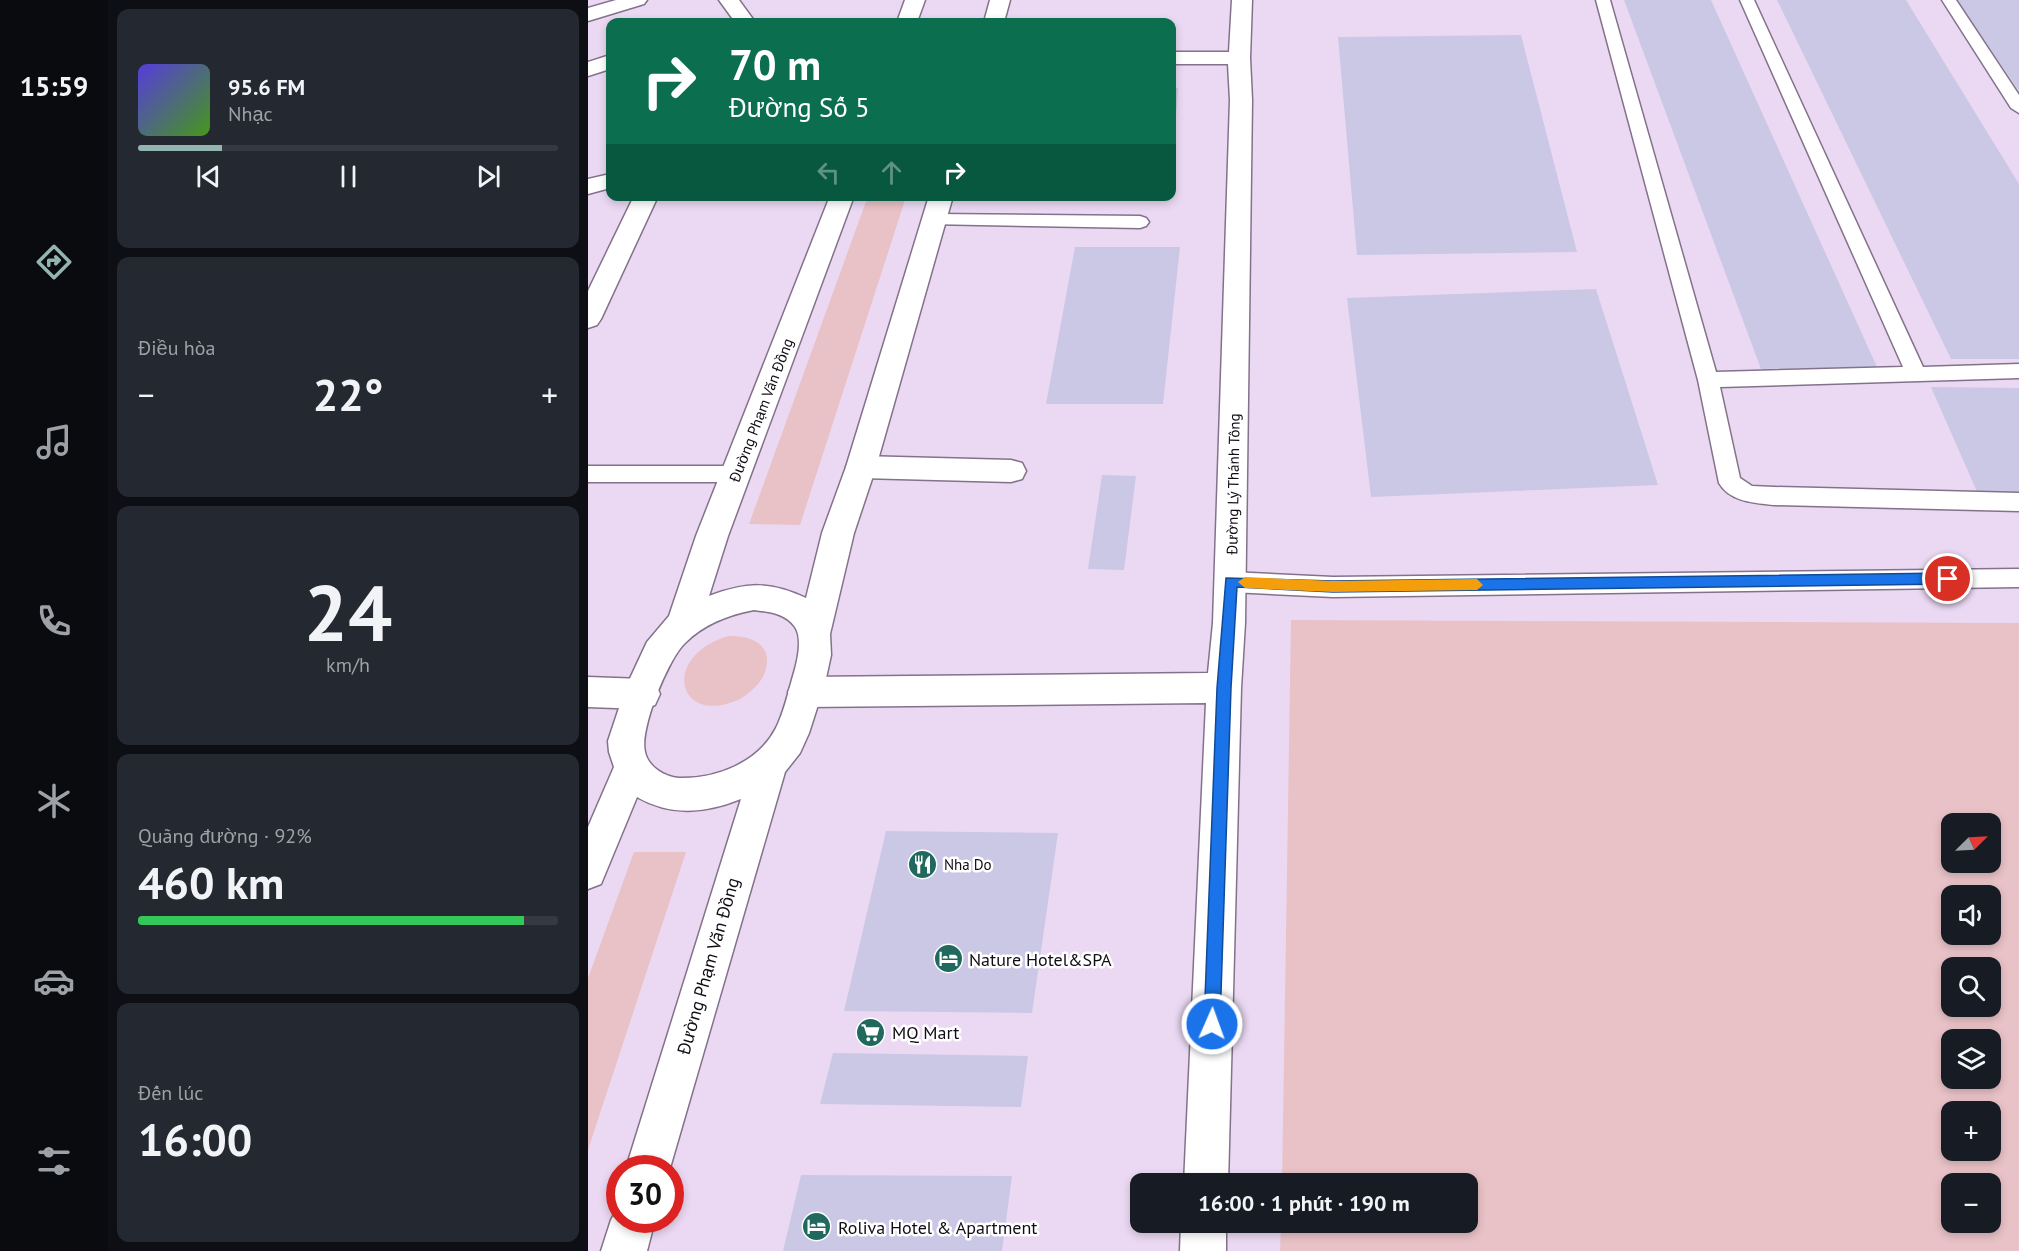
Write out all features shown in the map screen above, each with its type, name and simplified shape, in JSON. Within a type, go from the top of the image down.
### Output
[{"type":"street","points":[[588,15],[636,0]]},
{"type":"street","points":[[908,18],[915,0]]},
{"type":"street","points":[[995,18],[1000,0]]},
{"type":"street","name":"Đường Lý Thánh Tông","points":[[1206,1173],[1224,688],[1231,582],[1241,100],[1239,58],[1242,0]]},
{"type":"street","points":[[1176,58],[1239,58]]},
{"type":"street","points":[[588,69],[606,63]]},
{"type":"street","points":[[588,187],[606,182]]},
{"type":"street","points":[[590,311],[644,201]]},
{"type":"street","name":"Đường Phạm Văn Đồng","points":[[683,624],[712,536],[840,201]]},
{"type":"street","points":[[814,633],[802,613],[781,601],[754,597],[724,602],[683,624],[671,635],[654,659],[626,741],[632,767],[648,785],[675,795],[708,795],[741,783],[770,763],[791,737],[816,656],[814,633],[838,533],[861,467],[937,208]]},
{"type":"street","points":[[861,467],[1011,471]]},
{"type":"street","points":[[805,692],[1224,688]]},
{"type":"street","points":[[588,692],[643,694]]},
{"type":"street","name":"Đường Phạm Văn Đồng","points":[[652,1155],[770,763]]},
{"type":"street","points":[[588,871],[632,767]]},
{"type":"street","points":[[624,1251],[629,1233]]},
{"type":"street","points":[[1203,1251],[1204,1233]]},
{"type":"lane","points":[[1603,0],[1708,380],[1730,483],[1748,494],[2019,502]]},
{"type":"lane","points":[[1747,0],[1916,374]]},
{"type":"lane","points":[[1949,0],[2019,108]]},
{"type":"lane","points":[[937,208],[1140,222]]},
{"type":"lane","points":[[1708,380],[2019,371]]},
{"type":"lane","points":[[588,474],[737,474]]},
{"type":"lane","points":[[1231,582],[1333,586],[2019,578]]},
{"type":"shaded area","points":[[866,201],[905,201],[800,525],[749,524]]},
{"type":"shaded area","points":[[1291,620],[2019,623],[2019,1251],[1280,1251],[1281,1233],[1478,1233],[1478,1173],[1282,1173]]},
{"type":"shaded area","points":[[728,636],[745,637],[764,648],[767,663],[765,672],[755,688],[740,699],[719,705],[702,704],[691,697],[685,686],[685,673],[692,659],[706,646]]},
{"type":"shaded area","points":[[634,852],[686,852],[588,1150],[588,978]]},
{"type":"building","points":[[1624,0],[1711,0],[1877,367],[1761,369]]},
{"type":"building","points":[[1777,0],[1906,0],[2019,184],[2019,359],[1951,359]]},
{"type":"building","points":[[1957,0],[2019,0],[2019,91]]},
{"type":"building","points":[[1521,35],[1577,252],[1357,255],[1338,37]]},
{"type":"building","points":[[1176,88],[1178,88],[1176,116]]},
{"type":"building","points":[[1075,247],[1180,247],[1163,404],[1046,404]]},
{"type":"building","points":[[1596,289],[1658,485],[1371,497],[1347,298]]},
{"type":"building","points":[[1931,387],[2019,388],[2019,495],[1978,494]]},
{"type":"building","points":[[1102,475],[1136,476],[1124,570],[1088,569]]},
{"type":"building","name":"Nature Hotel&SPA","points":[[886,831],[1058,833],[1032,1013],[844,1011]]},
{"type":"building","points":[[833,1053],[1028,1056],[1021,1107],[820,1104]]},
{"type":"building","points":[[801,1175],[1012,1176],[1002,1251],[783,1251]]},
{"type":"slow traffic","points":[[1245,582],[1333,586],[1477,585]]},
{"type":"place","name":"Nha Do","points":[[923,864]]},
{"type":"place","name":"Nature Hotel&SPA","points":[[948,959]]},
{"type":"place","name":"MQ Mart","points":[[871,1032]]},
{"type":"place","name":"Roliva Hotel & Apartment","points":[[817,1227]]},
{"type":"route","points":[[1212,1024],[1224,688],[1231,582],[1333,586],[1948,579]]}]
